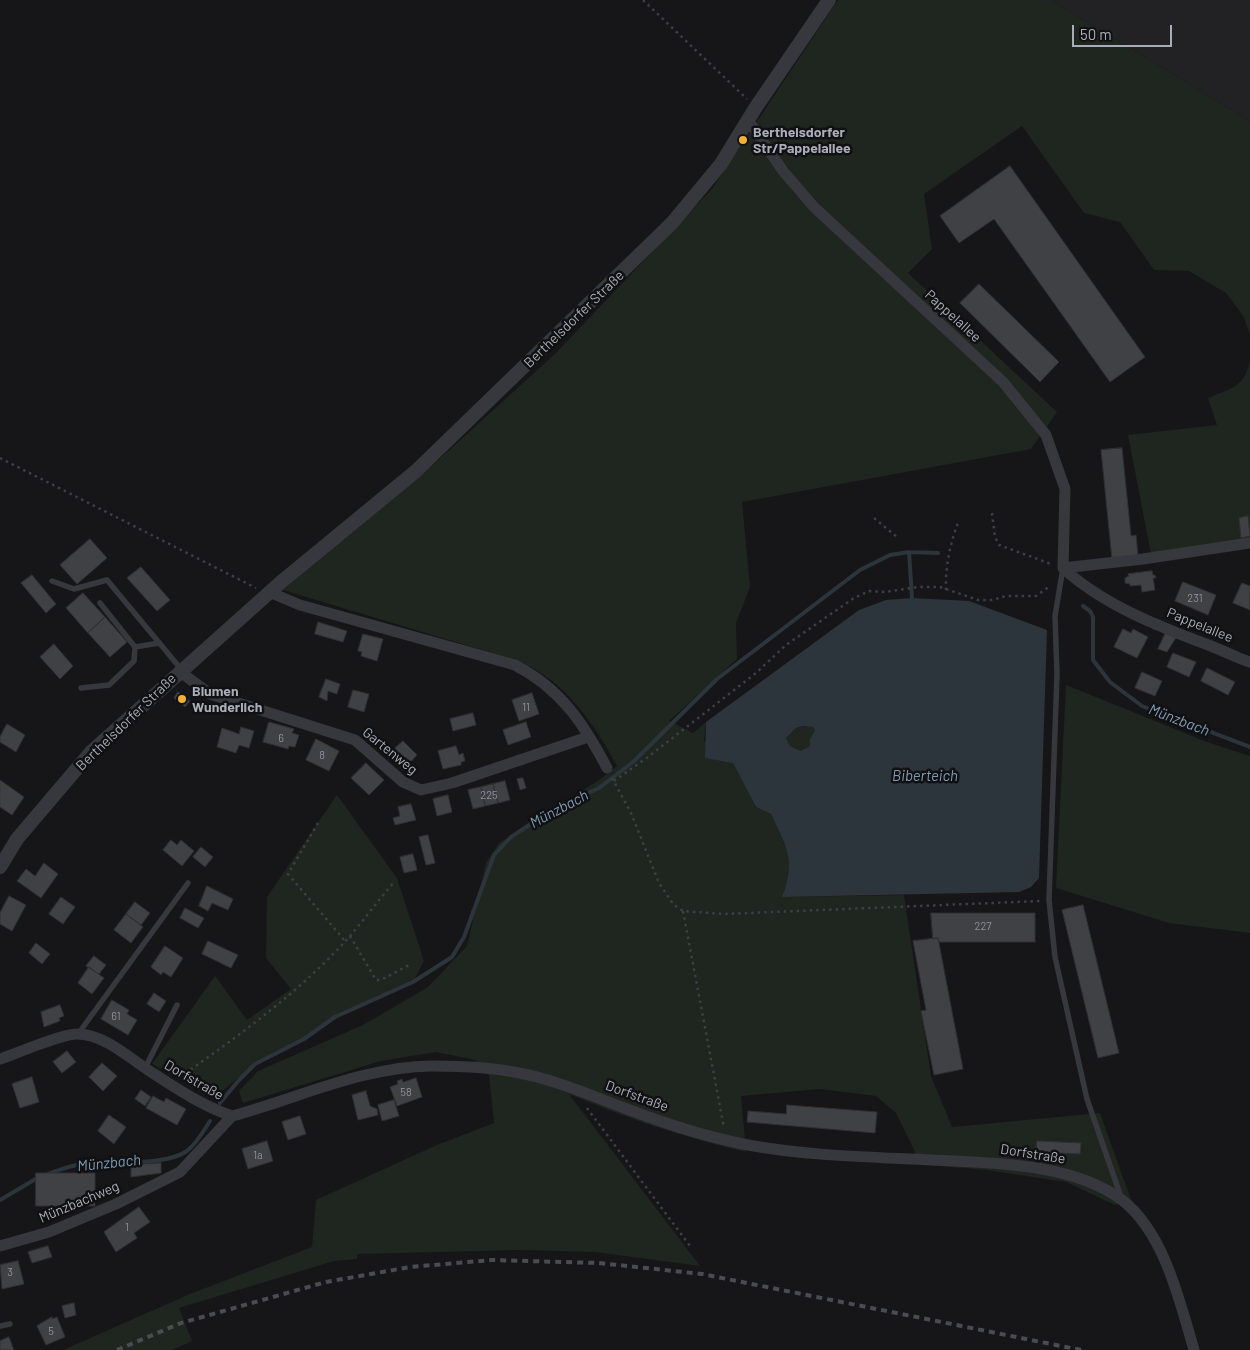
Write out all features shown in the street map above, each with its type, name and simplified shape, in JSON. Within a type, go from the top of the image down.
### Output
[{"type":"street","name":"Berthelsdorfer Straße","points":[[0,867],[17,840],[91,752],[269,592],[416,471],[672,223],[721,164],[756,107],[829,0]]},
{"type":"street","name":"Pappelallee","points":[[748,120],[783,171],[814,207],[1003,382],[1046,435],[1065,489],[1061,573],[1127,610],[1174,632],[1250,662]]},
{"type":"street","points":[[1061,573],[1250,543]]},
{"type":"street","points":[[269,592],[300,605],[515,665],[538,676],[558,693],[575,714],[607,768]]},
{"type":"street","name":"Gartenweg","points":[[180,670],[210,694],[355,740],[403,782],[421,790],[452,783],[588,737]]},
{"type":"street","name":"Dorfstraße","points":[[0,1059],[64,1036],[78,1034],[97,1038],[172,1086],[226,1115],[360,1075],[398,1068],[431,1066],[519,1072],[576,1089],[668,1123],[726,1140],[788,1150],[988,1163],[1070,1175],[1098,1186],[1121,1199],[1145,1224],[1158,1246],[1179,1300],[1194,1350]]},
{"type":"street","name":"Münzbachweg","points":[[0,1246],[49,1232],[116,1204],[180,1172],[226,1115]]},
{"type":"lane","points":[[1061,573],[1055,616],[1057,674],[1049,900],[1055,957],[1087,1099],[1121,1199]]},
{"type":"lane","points":[[52,581],[74,589],[107,580],[180,670]]},
{"type":"lane","points":[[81,688],[109,685],[134,661],[135,647],[100,603]]},
{"type":"lane","points":[[135,647],[159,643]]},
{"type":"lane","points":[[78,1034],[188,883]]},
{"type":"lane","points":[[145,1068],[177,1005]]},
{"type":"lane","points":[[0,1326],[10,1324]]},
{"type":"path","points":[[643,0],[756,107]]},
{"type":"path","points":[[0,458],[258,589],[269,592]]},
{"type":"path","points":[[992,513],[995,537],[1000,545],[1061,573],[1036,596],[978,600],[940,587],[918,587],[886,592],[869,591],[854,598],[786,645],[756,673],[648,758],[614,781],[631,813],[659,883],[673,904],[684,911],[724,914],[1049,900]]},
{"type":"path","points":[[874,518],[898,537]]},
{"type":"path","points":[[946,590],[946,577],[953,535],[958,523]]},
{"type":"path","points":[[318,823],[288,874],[345,942]]},
{"type":"path","points":[[172,1086],[179,1078],[244,1032],[278,1004],[345,942],[394,882]]},
{"type":"path","points":[[684,911],[726,1140]]},
{"type":"path","points":[[350,936],[376,980],[380,980],[411,964]]},
{"type":"path","points":[[576,1089],[579,1097],[690,1246]]},
{"type":"shaded area","points":[[838,0],[1051,0],[1250,121],[1250,335],[1244,317],[1226,293],[1189,271],[1154,270],[1120,222],[1084,213],[1022,126],[924,194],[932,249],[908,273],[1057,412],[1031,449],[742,502],[750,587],[736,623],[737,659],[669,721],[693,733],[706,722],[704,741],[733,763],[756,807],[771,814],[790,857],[790,876],[782,897],[904,895],[931,1076],[952,1127],[1100,1113],[1131,1200],[1115,1205],[1066,1182],[986,1170],[917,1164],[915,1152],[896,1113],[876,1096],[820,1089],[741,1096],[746,1152],[656,1127],[569,1094],[700,1266],[595,1252],[520,1250],[357,1254],[357,1259],[334,1261],[179,1308],[192,1341],[172,1350],[63,1350],[190,1294],[312,1247],[316,1200],[437,1145],[494,1123],[489,1075],[475,1060],[436,1052],[381,1061],[243,1103],[239,1091],[258,1071],[363,1025],[428,987],[467,946],[486,863],[499,843],[602,778],[617,766],[598,734],[577,705],[551,680],[519,661],[283,590],[435,463],[555,354],[712,189]]},
{"type":"shaded area","points":[[1051,0],[1250,0],[1250,121]]},
{"type":"shaded area","points":[[1250,358],[1250,540],[1151,554],[1128,435],[1217,425],[1208,398],[1231,389],[1241,381],[1248,368]]},
{"type":"shaded area","points":[[1066,685],[1207,742],[1250,756],[1250,933],[1169,923],[1056,888]]},
{"type":"shaded area","points":[[803,726],[813,727],[815,730],[810,739],[810,746],[801,751],[790,746],[786,738],[796,728]]},
{"type":"shaded area","points":[[337,795],[397,878],[424,961],[413,982],[335,1017],[304,1039],[276,1051],[255,1064],[215,1097],[209,1096],[152,1064],[215,976],[247,1020],[291,989],[266,958],[267,897]]},
{"type":"water","name":"Biberteich","points":[[912,598],[969,601],[1047,630],[1039,878],[1031,887],[1019,892],[782,897],[789,873],[788,854],[771,814],[756,807],[733,763],[705,758],[706,722],[859,610],[886,600]],"holes":[[[803,726],[813,727],[815,730],[810,739],[810,746],[801,751],[790,746],[786,738],[796,728]]]},
{"type":"building","points":[[1010,166],[1145,357],[1110,382],[994,219],[959,243],[940,216]]},
{"type":"building","points":[[979,284],[1059,362],[1040,382],[960,303]]},
{"type":"building","points":[[1122,448],[1131,536],[1136,535],[1138,556],[1112,559],[1101,450]]},
{"type":"building","points":[[1248,516],[1250,536],[1241,538],[1239,518]]},
{"type":"building","points":[[90,539],[107,558],[77,584],[60,565]]},
{"type":"building","points":[[141,567],[170,600],[157,611],[127,578]]},
{"type":"building","points":[[1152,571],[1156,578],[1153,578],[1155,590],[1142,592],[1141,585],[1130,586],[1130,584],[1125,583],[1125,578],[1129,576],[1128,574]]},
{"type":"building","points":[[32,575],[56,604],[46,613],[21,583]]},
{"type":"building","points":[[1183,582],[1216,595],[1208,615],[1175,601]]},
{"type":"building","points":[[1242,583],[1250,586],[1250,610],[1233,603]]},
{"type":"building","points":[[83,593],[105,617],[88,633],[66,608]]},
{"type":"building","points":[[105,617],[127,642],[110,657],[88,633]]},
{"type":"building","points":[[318,622],[347,631],[343,642],[315,634]]},
{"type":"building","points":[[1123,629],[1131,633],[1133,629],[1148,637],[1137,658],[1114,647]]},
{"type":"building","points":[[1166,632],[1177,636],[1167,652],[1158,649]]},
{"type":"building","points":[[363,634],[383,639],[377,661],[361,656],[362,652],[358,651]]},
{"type":"building","points":[[54,644],[73,666],[60,679],[40,657]]},
{"type":"building","points":[[1173,653],[1196,662],[1189,677],[1167,667]]},
{"type":"building","points":[[1207,668],[1235,682],[1228,695],[1201,681]]},
{"type":"building","points":[[1142,672],[1162,681],[1155,696],[1135,688]]},
{"type":"building","points":[[326,679],[340,684],[337,694],[328,691],[327,701],[319,697]]},
{"type":"building","points":[[353,690],[369,694],[364,712],[348,707]]},
{"type":"building","name":"Blumen Wunderlich","points":[[178,692],[190,701],[185,707],[174,698]]},
{"type":"building","points":[[532,693],[539,714],[519,721],[512,700]]},
{"type":"building","points":[[473,713],[476,725],[453,731],[450,719]]},
{"type":"building","points":[[269,722],[294,729],[292,733],[299,735],[295,747],[289,746],[288,749],[263,742]]},
{"type":"building","points":[[526,722],[531,737],[508,745],[503,730]]},
{"type":"building","points":[[7,724],[25,735],[16,752],[0,742],[0,737]]},
{"type":"building","points":[[241,727],[254,731],[249,748],[239,745],[236,753],[217,747],[222,728],[239,734]]},
{"type":"building","points":[[316,739],[339,751],[329,771],[306,760]]},
{"type":"building","points":[[403,741],[417,755],[405,768],[390,753]]},
{"type":"building","points":[[456,746],[459,755],[463,753],[465,761],[461,762],[461,765],[443,769],[438,751]]},
{"type":"building","points":[[366,763],[384,780],[369,795],[351,778]]},
{"type":"building","points":[[523,778],[526,788],[520,790],[517,779]]},
{"type":"building","points":[[0,780],[24,797],[12,815],[0,807]]},
{"type":"building","points":[[505,781],[510,800],[498,803],[493,784]]},
{"type":"building","points":[[493,784],[498,803],[485,806],[481,787]]},
{"type":"building","points":[[481,787],[485,806],[473,809],[468,790]]},
{"type":"building","points":[[448,795],[452,812],[437,816],[433,799]]},
{"type":"building","points":[[411,804],[416,820],[395,825],[393,818],[400,816],[398,807]]},
{"type":"building","points":[[428,835],[435,863],[426,865],[419,837]]},
{"type":"building","points":[[171,840],[177,845],[181,840],[194,851],[182,866],[163,850]]},
{"type":"building","points":[[201,847],[213,857],[205,867],[193,857]]},
{"type":"building","points":[[413,854],[417,870],[404,873],[400,857]]},
{"type":"building","points":[[44,863],[58,874],[41,898],[17,881],[26,869],[35,876]]},
{"type":"building","points":[[207,886],[233,899],[228,910],[212,903],[208,911],[199,906]]},
{"type":"building","points":[[9,896],[26,905],[12,931],[0,924],[0,913]]},
{"type":"building","points":[[61,897],[75,907],[63,924],[49,914]]},
{"type":"building","points":[[135,902],[150,913],[141,925],[126,914]]},
{"type":"building","points":[[1083,905],[1119,1053],[1098,1058],[1062,910]]},
{"type":"building","points":[[185,908],[204,918],[198,928],[180,918]]},
{"type":"building","points":[[931,913],[1035,913],[1035,942],[939,942],[938,938],[933,939]]},
{"type":"building","points":[[126,914],[143,927],[131,943],[114,930]]},
{"type":"building","points":[[938,938],[963,1069],[934,1075],[921,1011],[926,1010],[913,941]]},
{"type":"building","points":[[208,941],[238,955],[231,968],[202,954]]},
{"type":"building","points":[[36,943],[50,954],[42,964],[29,953]]},
{"type":"building","points":[[165,946],[183,958],[171,977],[163,972],[161,975],[151,967]]},
{"type":"building","points":[[94,956],[106,965],[99,974],[86,966]]},
{"type":"building","points":[[89,967],[104,978],[92,994],[78,983]]},
{"type":"building","points":[[154,993],[166,1001],[159,1012],[147,1004]]},
{"type":"building","points":[[112,1000],[129,1010],[127,1014],[137,1020],[128,1035],[101,1019]]},
{"type":"building","points":[[60,1005],[64,1016],[59,1018],[60,1021],[44,1027],[41,1012]]},
{"type":"building","points":[[67,1051],[76,1062],[62,1073],[53,1062]]},
{"type":"building","points":[[102,1063],[117,1076],[103,1091],[89,1077]]},
{"type":"building","points":[[32,1077],[39,1102],[20,1108],[12,1084]]},
{"type":"building","points":[[416,1078],[422,1097],[397,1106],[390,1087],[398,1084],[397,1081],[402,1079],[403,1082]]},
{"type":"building","points":[[141,1090],[151,1097],[145,1106],[135,1099]]},
{"type":"building","points":[[366,1091],[370,1106],[377,1109],[378,1115],[358,1120],[352,1095]]},
{"type":"building","points":[[153,1096],[164,1102],[166,1098],[186,1109],[177,1125],[146,1108]]},
{"type":"building","points":[[394,1100],[399,1116],[382,1121],[378,1105]]},
{"type":"building","points":[[787,1105],[877,1112],[875,1133],[747,1122],[748,1111],[786,1114]]},
{"type":"building","points":[[109,1115],[126,1127],[114,1144],[98,1131]]},
{"type":"building","points":[[300,1116],[306,1134],[288,1140],[282,1122]]},
{"type":"building","points":[[267,1141],[273,1161],[248,1169],[242,1149]]},
{"type":"building","points":[[1037,1141],[1081,1143],[1080,1154],[1036,1152]]},
{"type":"building","points":[[161,1163],[161,1173],[131,1177],[131,1165]]},
{"type":"building","points":[[36,1173],[95,1173],[95,1206],[36,1206]]},
{"type":"building","points":[[139,1207],[150,1222],[134,1233],[137,1238],[116,1252],[104,1232]]},
{"type":"building","points":[[48,1246],[52,1257],[32,1263],[28,1252]]},
{"type":"building","points":[[18,1261],[24,1284],[2,1289],[0,1265]]},
{"type":"building","points":[[74,1303],[76,1315],[65,1318],[62,1306]]},
{"type":"building","points":[[52,1317],[52,1319],[57,1317],[65,1337],[46,1345],[37,1326]]},
{"type":"building","points":[[9,1337],[14,1350],[0,1350],[0,1341]]},
{"type":"waterway","points":[[909,552],[912,598]]},
{"type":"waterway","name":"Münzbach","points":[[220,1103],[255,1064],[304,1039],[335,1017],[413,982],[452,957],[464,937],[494,855],[511,837],[555,808],[599,788],[633,762],[717,679],[860,570],[890,555],[909,552],[938,553]]},
{"type":"waterway","name":"Münzbach","points":[[1083,606],[1090,611],[1093,617],[1093,660],[1110,682],[1142,706],[1250,747]]},
{"type":"waterway","name":"Münzbach","points":[[48,1174],[81,1164],[154,1161],[178,1156],[194,1144],[210,1121]]},
{"type":"waterway","name":"Münzbach","points":[[0,1200],[39,1177]]},
{"type":"railway","points":[[117,1350],[181,1323],[326,1282],[410,1267],[492,1260],[599,1263],[702,1274],[1081,1350]]},
{"type":"place","name":"Berthelsdorfer Str/Pappelallee","points":[[743,140]]},
{"type":"place","name":"Blumen Wunderlich","points":[[182,699]]}]
